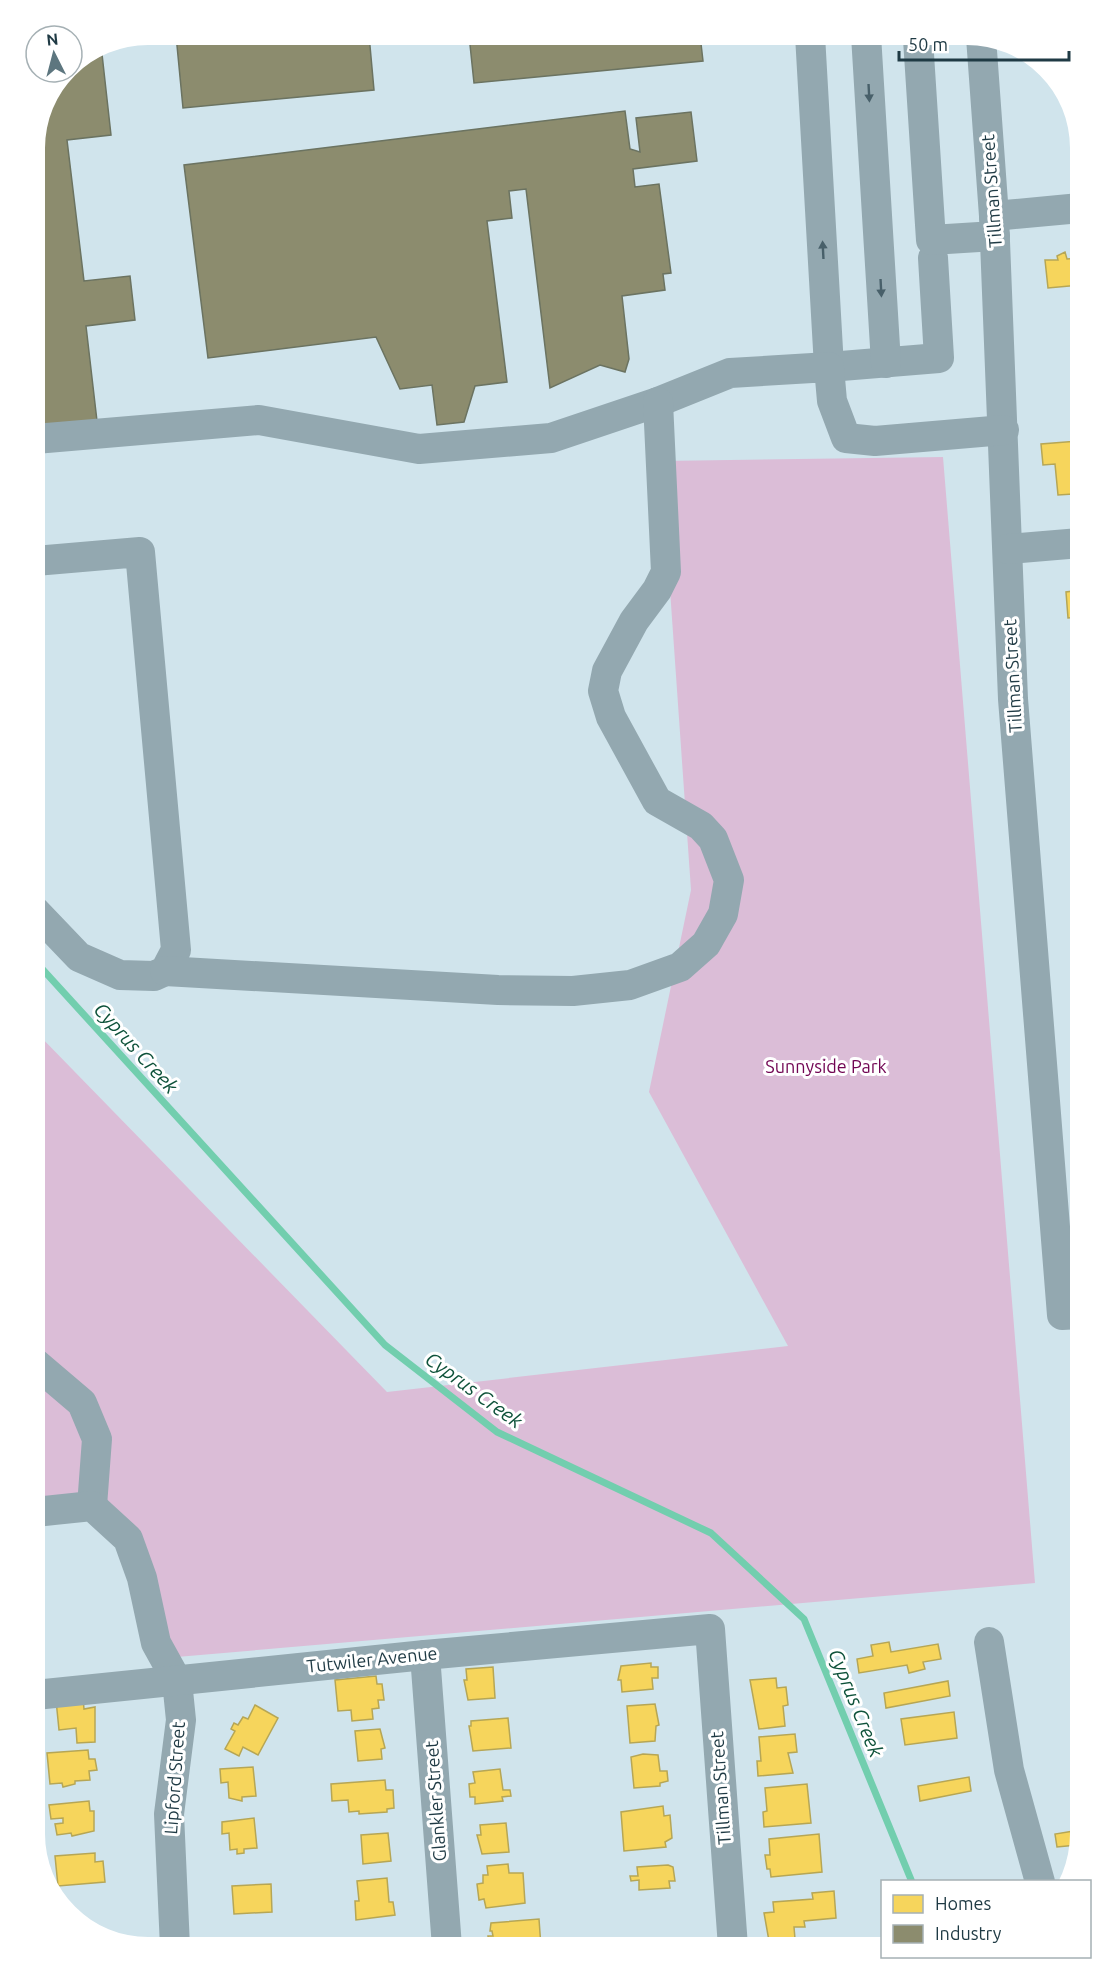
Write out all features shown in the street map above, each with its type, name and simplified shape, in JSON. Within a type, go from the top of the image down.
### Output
[{"type":"street","points":[[811,45],[832,401],[846,438],[875,441],[1004,430]]},
{"type":"street","points":[[867,45],[886,363]]},
{"type":"street","points":[[918,45],[932,240],[1070,210]]},
{"type":"street","name":"Tillman Street","points":[[982,46],[994,226],[1004,430],[1013,699],[1070,1303]]},
{"type":"street","points":[[45,438],[259,420],[419,449],[551,438],[658,402],[730,373],[829,359],[886,363],[939,358],[933,258]]},
{"type":"street","points":[[45,921],[79,957],[120,975],[154,976],[165,971],[498,990],[573,991],[630,985],[680,967],[706,944],[723,914],[729,880],[713,839],[701,826],[657,801],[611,717],[603,691],[607,670],[634,621],[657,590],[666,572],[658,402]]},
{"type":"street","points":[[1008,549],[1070,544]]},
{"type":"street","points":[[45,560],[140,552],[176,950],[165,971]]},
{"type":"street","points":[[45,1372],[82,1403],[97,1439],[92,1506]]},
{"type":"street","points":[[45,1511],[92,1506],[128,1539],[142,1578],[156,1643],[177,1681]]},
{"type":"street","name":"Tillman Street","points":[[710,1629],[732,1937]]},
{"type":"street","name":"Tutwiler Avenue","points":[[45,1694],[425,1655],[710,1629]]},
{"type":"street","points":[[988,1642],[1009,1770],[1040,1880]]},
{"type":"street","name":"Glankler Street","points":[[425,1655],[446,1937]]},
{"type":"street","name":"Lipford Street","points":[[175,1937],[169,1814],[181,1720],[177,1681]]},
{"type":"green space","name":"Sunnyside Park","points":[[943,457],[1035,1583],[165,1658],[128,1539],[92,1506],[45,1511],[45,1041],[387,1392],[788,1346],[649,1092],[691,890],[661,461]]},
{"type":"building: Homes","points":[[1065,252],[1067,259],[1070,259],[1070,286],[1048,288],[1045,260],[1058,260],[1057,256]]},
{"type":"building: Homes","points":[[1070,442],[1070,494],[1058,495],[1055,464],[1043,465],[1041,444]]},
{"type":"building: Homes","points":[[1070,591],[1070,618],[1068,618],[1066,592]]},
{"type":"building: Homes","points":[[889,1642],[891,1652],[938,1644],[941,1659],[923,1662],[925,1669],[909,1673],[907,1665],[859,1673],[857,1659],[873,1656],[871,1645]]},
{"type":"building: Homes","points":[[651,1663],[651,1667],[658,1667],[658,1678],[652,1678],[653,1689],[622,1692],[621,1680],[618,1680],[621,1666]]},
{"type":"building: Homes","points":[[493,1667],[495,1698],[468,1700],[464,1680],[467,1680],[466,1669]]},
{"type":"building: Homes","points":[[376,1676],[377,1684],[382,1684],[384,1700],[378,1700],[379,1708],[372,1709],[373,1719],[352,1721],[351,1710],[338,1711],[335,1680]]},
{"type":"building: Homes","points":[[776,1678],[777,1688],[786,1687],[788,1705],[783,1706],[785,1726],[759,1729],[750,1680]]},
{"type":"building: Homes","points":[[948,1681],[950,1696],[886,1708],[884,1693]]},
{"type":"building: Homes","points":[[83,1698],[84,1709],[95,1707],[95,1742],[77,1743],[76,1728],[59,1730],[56,1700]]},
{"type":"building: Homes","points":[[655,1704],[659,1725],[656,1726],[655,1741],[630,1743],[627,1706]]},
{"type":"building: Homes","points":[[255,1705],[278,1718],[258,1755],[243,1747],[239,1756],[225,1749],[235,1731],[231,1729],[234,1723],[238,1725],[243,1717],[248,1719]]},
{"type":"building: Homes","points":[[954,1712],[957,1738],[905,1745],[901,1719]]},
{"type":"building: Homes","points":[[508,1718],[511,1748],[473,1751],[469,1726],[471,1726],[471,1721]]},
{"type":"building: Homes","points":[[380,1729],[385,1748],[381,1749],[382,1759],[358,1761],[355,1731]]},
{"type":"building: Homes","points":[[795,1734],[797,1752],[788,1753],[793,1773],[758,1776],[757,1761],[761,1761],[759,1737]]},
{"type":"building: Homes","points":[[88,1750],[89,1759],[95,1759],[97,1770],[89,1771],[90,1780],[75,1781],[75,1784],[63,1787],[62,1783],[50,1784],[47,1753]]},
{"type":"building: Homes","points":[[643,1754],[658,1755],[660,1771],[667,1771],[668,1781],[660,1783],[660,1786],[634,1788],[631,1757]]},
{"type":"building: Homes","points":[[253,1767],[256,1796],[242,1797],[242,1801],[229,1798],[228,1782],[221,1783],[220,1769]]},
{"type":"building: Homes","points":[[500,1769],[503,1790],[510,1790],[511,1796],[502,1797],[503,1801],[475,1804],[475,1797],[470,1797],[469,1784],[475,1783],[473,1772]]},
{"type":"building: Homes","points":[[969,1777],[971,1791],[920,1801],[918,1786]]},
{"type":"building: Homes","points":[[385,1780],[386,1790],[393,1790],[394,1808],[387,1809],[387,1812],[359,1814],[359,1811],[349,1812],[348,1800],[332,1801],[331,1784]]},
{"type":"building: Homes","points":[[807,1784],[811,1823],[764,1827],[763,1812],[767,1811],[765,1788]]},
{"type":"building: Homes","points":[[89,1801],[90,1811],[94,1811],[94,1831],[72,1836],[71,1833],[57,1835],[55,1824],[63,1823],[63,1818],[51,1819],[49,1805]]},
{"type":"building: Homes","points":[[663,1806],[664,1816],[670,1815],[672,1838],[665,1842],[666,1847],[624,1851],[621,1812]]},
{"type":"building: Homes","points":[[254,1818],[257,1848],[244,1849],[244,1853],[237,1854],[237,1849],[230,1850],[229,1833],[222,1834],[222,1822]]},
{"type":"building: Homes","points":[[506,1823],[509,1852],[482,1854],[477,1835],[481,1835],[480,1825]]},
{"type":"building: Homes","points":[[1070,1832],[1069,1846],[1057,1847],[1055,1834]]},
{"type":"building: Homes","points":[[388,1833],[391,1861],[363,1864],[361,1835]]},
{"type":"building: Homes","points":[[819,1834],[822,1872],[771,1877],[765,1855],[770,1855],[769,1839]]},
{"type":"building: Homes","points":[[95,1853],[95,1862],[103,1861],[105,1882],[59,1886],[55,1856]]},
{"type":"building: Homes","points":[[508,1864],[509,1873],[523,1873],[525,1903],[486,1908],[484,1899],[479,1900],[477,1884],[483,1883],[483,1875],[488,1875],[487,1866]]},
{"type":"building: Homes","points":[[668,1865],[673,1867],[675,1881],[669,1881],[670,1888],[639,1890],[639,1880],[631,1881],[630,1876],[638,1876],[637,1867]]},
{"type":"building: Homes","points":[[387,1878],[389,1902],[393,1902],[395,1915],[356,1920],[355,1901],[359,1901],[357,1881]]},
{"type":"building: Homes","points":[[271,1884],[272,1912],[234,1914],[232,1886]]},
{"type":"building: Homes","points":[[834,1891],[836,1918],[804,1921],[805,1927],[794,1927],[795,1937],[768,1937],[764,1913],[774,1912],[773,1902],[813,1899],[812,1893]]},
{"type":"building: Homes","points":[[539,1919],[540,1937],[488,1937],[493,1936],[490,1931],[491,1923]]},
{"type":"building: Industry","points":[[177,45],[370,45],[374,90],[183,108]]},
{"type":"building: Industry","points":[[470,45],[701,45],[703,61],[474,83]]},
{"type":"building: Industry","points":[[102,56],[111,135],[67,140],[84,281],[130,276],[135,320],[86,326],[97,421],[45,427],[45,141],[48,121],[66,85],[84,84],[84,67]]},
{"type":"building: Industry","points":[[625,111],[630,149],[640,152],[636,118],[691,112],[697,161],[633,169],[635,187],[659,184],[671,273],[663,274],[665,290],[622,296],[629,359],[625,372],[600,365],[550,388],[526,189],[509,191],[512,218],[487,221],[507,382],[475,386],[464,422],[437,425],[432,385],[400,389],[376,337],[208,358],[184,165]]},
{"type":"waterway","name":"Cyprus Creek","points":[[45,972],[385,1345],[497,1432],[711,1533],[804,1619],[911,1880]]}]
